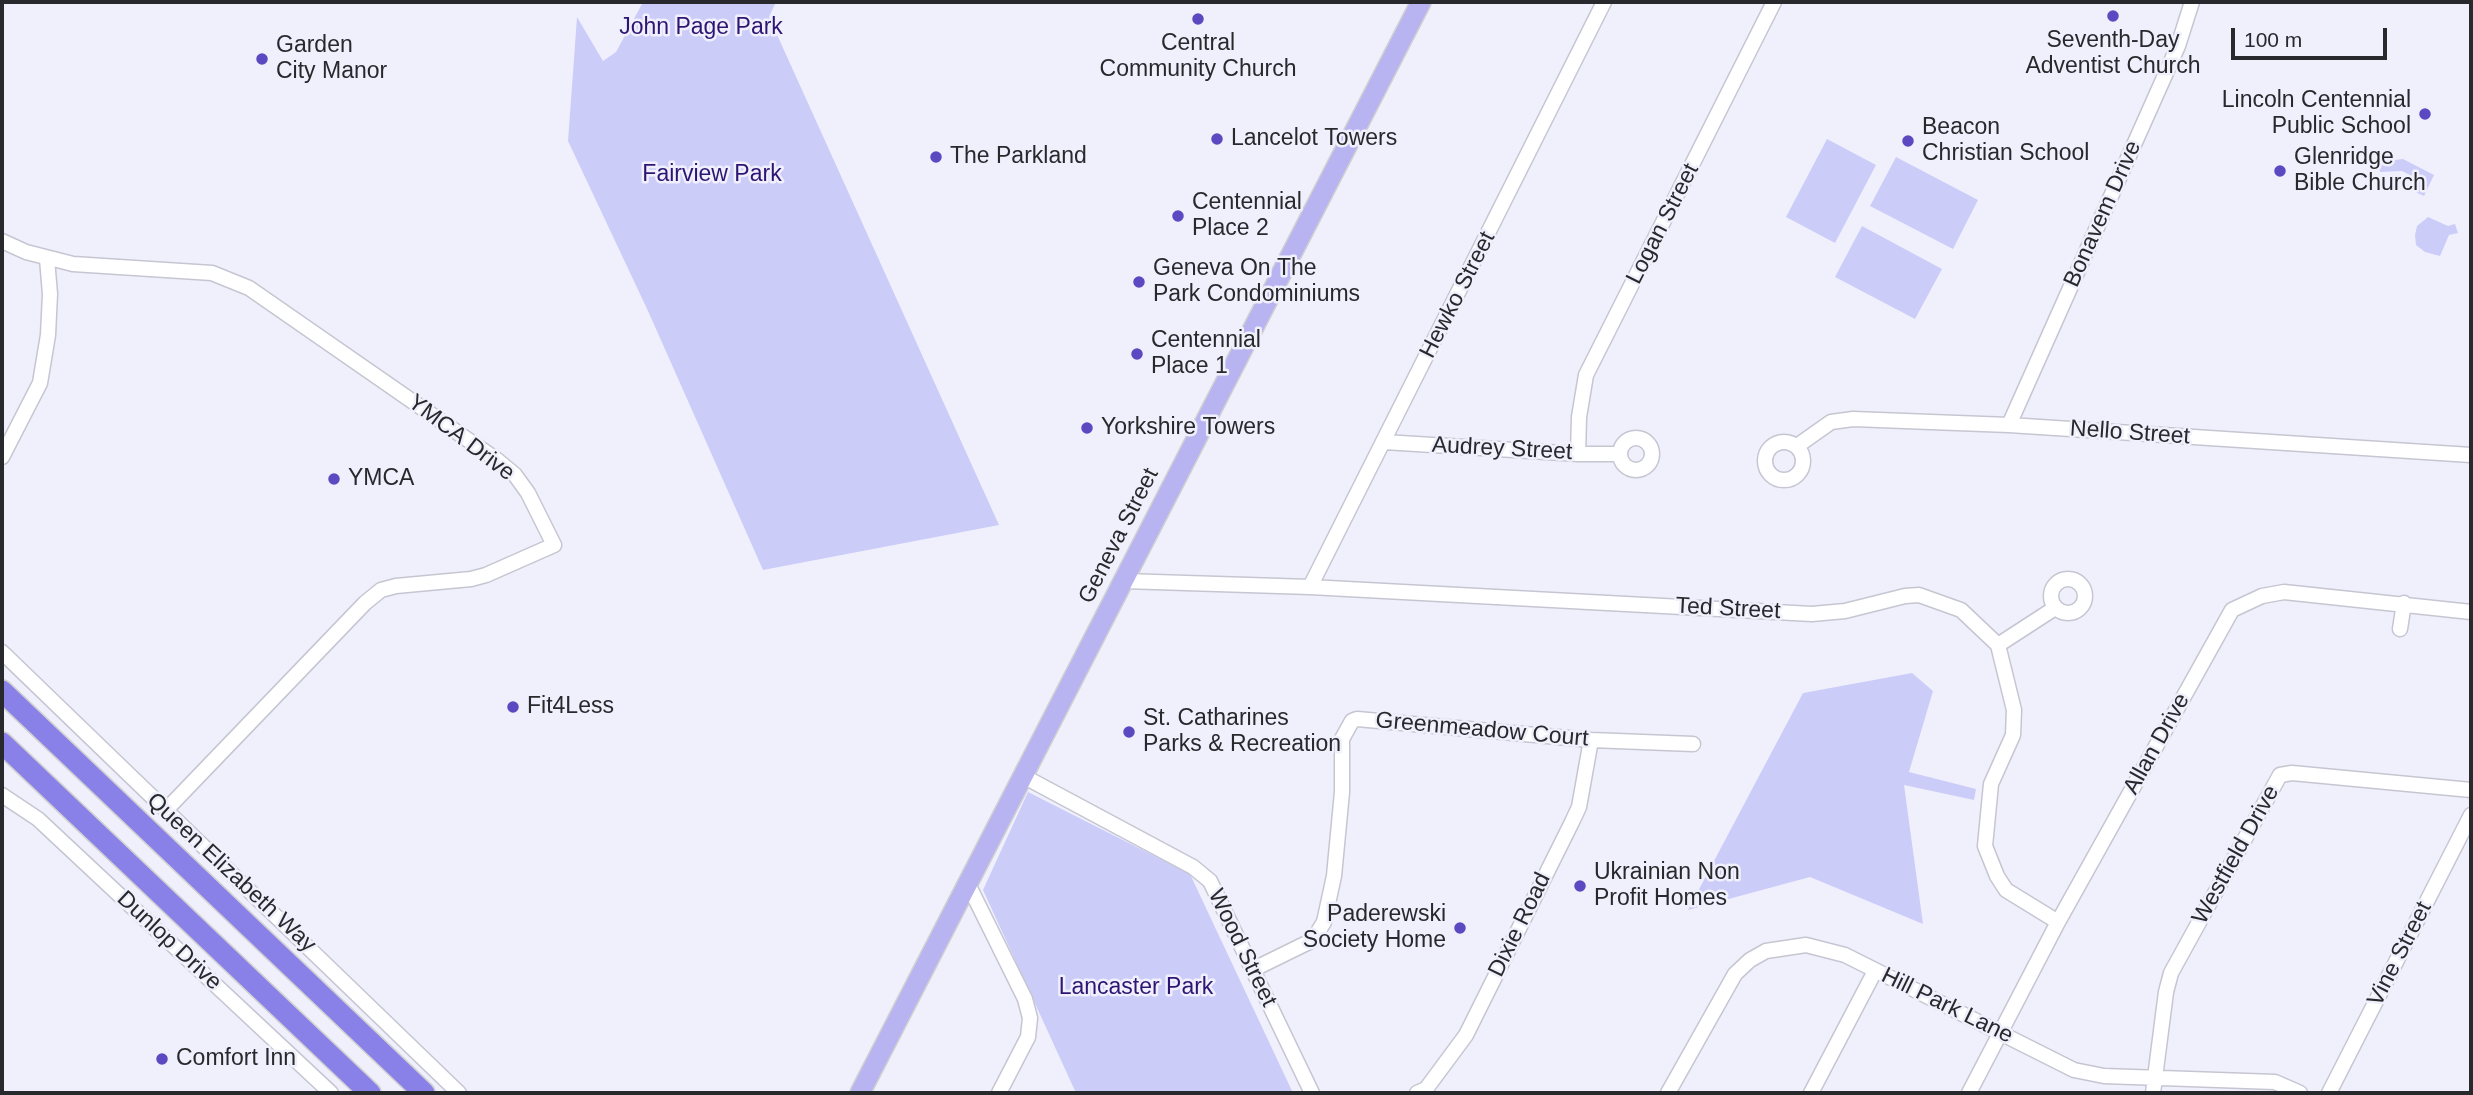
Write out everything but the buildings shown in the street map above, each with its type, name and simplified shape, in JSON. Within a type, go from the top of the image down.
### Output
[{"type":"highway","name":"Queen Elizabeth Way","points":[[2,691],[424,1093]]},
{"type":"highway","points":[[2,743],[370,1093]]},
{"type":"highway","points":[[2,763],[169,903]]},
{"type":"main road","name":"Geneva Street","points":[[860,1093],[1421,2]]},
{"type":"street","name":"Hewko Street","points":[[1310,587],[1604,2]]},
{"type":"street","name":"Logan Street","points":[[1578,454],[1579,417],[1587,375],[1774,2]]},
{"type":"street","name":"Bonavem Drive","points":[[2009,425],[2178,46],[2192,2]]},
{"type":"street","points":[[2,242],[26,253],[47,258],[50,294],[40,383],[2,457]]},
{"type":"street","name":"YMCA Drive","points":[[47,258],[73,264],[212,273],[248,288],[515,475],[528,494],[554,545],[479,577],[396,586],[375,594],[166,810]]},
{"type":"street","name":"Nello Street","points":[[1797,446],[1831,422],[1853,419],[2009,425],[2471,455]]},
{"type":"street","name":"Audrey Street","points":[[1384,442],[1578,454],[1620,454]]},
{"type":"street","name":"Ted Street","points":[[1124,581],[1310,587],[1812,614],[1845,611],[1919,595],[1961,610],[1998,645]]},
{"type":"street","name":"Allan Drive","points":[[1969,1093],[2057,922],[2232,610],[2262,596],[2284,592],[2471,612]]},
{"type":"street","points":[[2400,629],[2404,603]]},
{"type":"street","points":[[2055,608],[1998,645],[2014,710],[2013,735],[1991,784],[1985,846],[2006,890],[2057,922]]},
{"type":"street","points":[[2,652],[459,1093]]},
{"type":"street","name":"Greenmeadow Court","points":[[1254,969],[1313,940],[1324,922],[1334,876],[1342,792],[1342,738],[1352,721],[1357,719],[1591,740],[1693,744]]},
{"type":"street","name":"Dixie Road","points":[[1417,1093],[1426,1089],[1466,1035],[1566,834],[1579,807],[1591,740]]},
{"type":"street","name":"Westfield Drive","points":[[2154,1086],[2166,992],[2171,974],[2280,775],[2292,773],[2471,790]]},
{"type":"street","name":"Wood Street","points":[[1023,776],[1193,867],[1210,881],[1312,1093]]},
{"type":"street","name":"Dunlop Drive","points":[[2,795],[38,819],[331,1093]]},
{"type":"street","name":"Vine Street","points":[[2329,1093],[2471,815]]},
{"type":"street","points":[[968,884],[1025,999],[1030,1018],[1028,1037],[999,1093]]},
{"type":"street","name":"Hill Park Lane","points":[[1668,1093],[1734,974],[1766,951],[1806,945],[1845,955],[2074,1070],[2154,1086],[2275,1082],[2300,1093]]},
{"type":"street","points":[[1811,1093],[1875,971]]},
{"type":"green space","name":"Fairview Park","points":[[643,2],[776,2],[769,17],[999,525],[763,570],[648,311],[568,141],[577,17],[603,61],[616,52]]},
{"type":"green space","points":[[1827,139],[1876,165],[1835,243],[1786,217]]},
{"type":"green space","points":[[1896,157],[1978,200],[1953,249],[1870,206]]},
{"type":"green space","points":[[2403,159],[2434,175],[2424,196],[2409,189],[2414,177],[2402,171],[2380,172],[2378,162]]},
{"type":"green space","points":[[2428,217],[2448,226],[2455,224],[2458,233],[2449,235],[2440,256],[2425,252],[2416,245],[2417,226]]},
{"type":"green space","points":[[1862,226],[1942,269],[1915,319],[1835,277]]},
{"type":"green space","points":[[1912,673],[1933,691],[1909,772],[1976,789],[1974,800],[1904,785],[1923,924],[1810,877],[1688,910],[1803,693]]},
{"type":"green space","name":"Lancaster Park","points":[[1028,792],[1190,874],[1293,1093],[1076,1093],[983,890]]},
{"type":"place","name":"Seventh-Day Adventist Church","points":[[2113,16]]},
{"type":"place","name":"Central Community Church","points":[[1198,19]]},
{"type":"place","name":"Garden City Manor","points":[[262,59]]},
{"type":"place","name":"Lincoln Centennial Public School","points":[[2425,114]]},
{"type":"place","name":"Lancelot Towers","points":[[1217,139]]},
{"type":"place","name":"Beacon Christian School","points":[[1908,141]]},
{"type":"place","name":"The Parkland","points":[[936,157]]},
{"type":"place","name":"Glenridge Bible Church","points":[[2280,171]]},
{"type":"place","name":"Centennial Place 2","points":[[1178,216]]},
{"type":"place","name":"Geneva On The Park Condominiums","points":[[1139,282]]},
{"type":"place","name":"Centennial Place 1","points":[[1137,354]]},
{"type":"place","name":"Yorkshire Towers","points":[[1087,428]]},
{"type":"place","name":"YMCA","points":[[334,479]]},
{"type":"place","name":"Fit4Less","points":[[513,707]]},
{"type":"place","name":"St. Catharines Parks & Recreation","points":[[1129,732]]},
{"type":"place","name":"Ukrainian Non Profit Homes","points":[[1580,886]]},
{"type":"place","name":"Paderewski Society Home","points":[[1460,928]]},
{"type":"place","name":"Comfort Inn","points":[[162,1059]]},
{"type":"park label","name":"John Page Park","points":[[701,28]]}]
